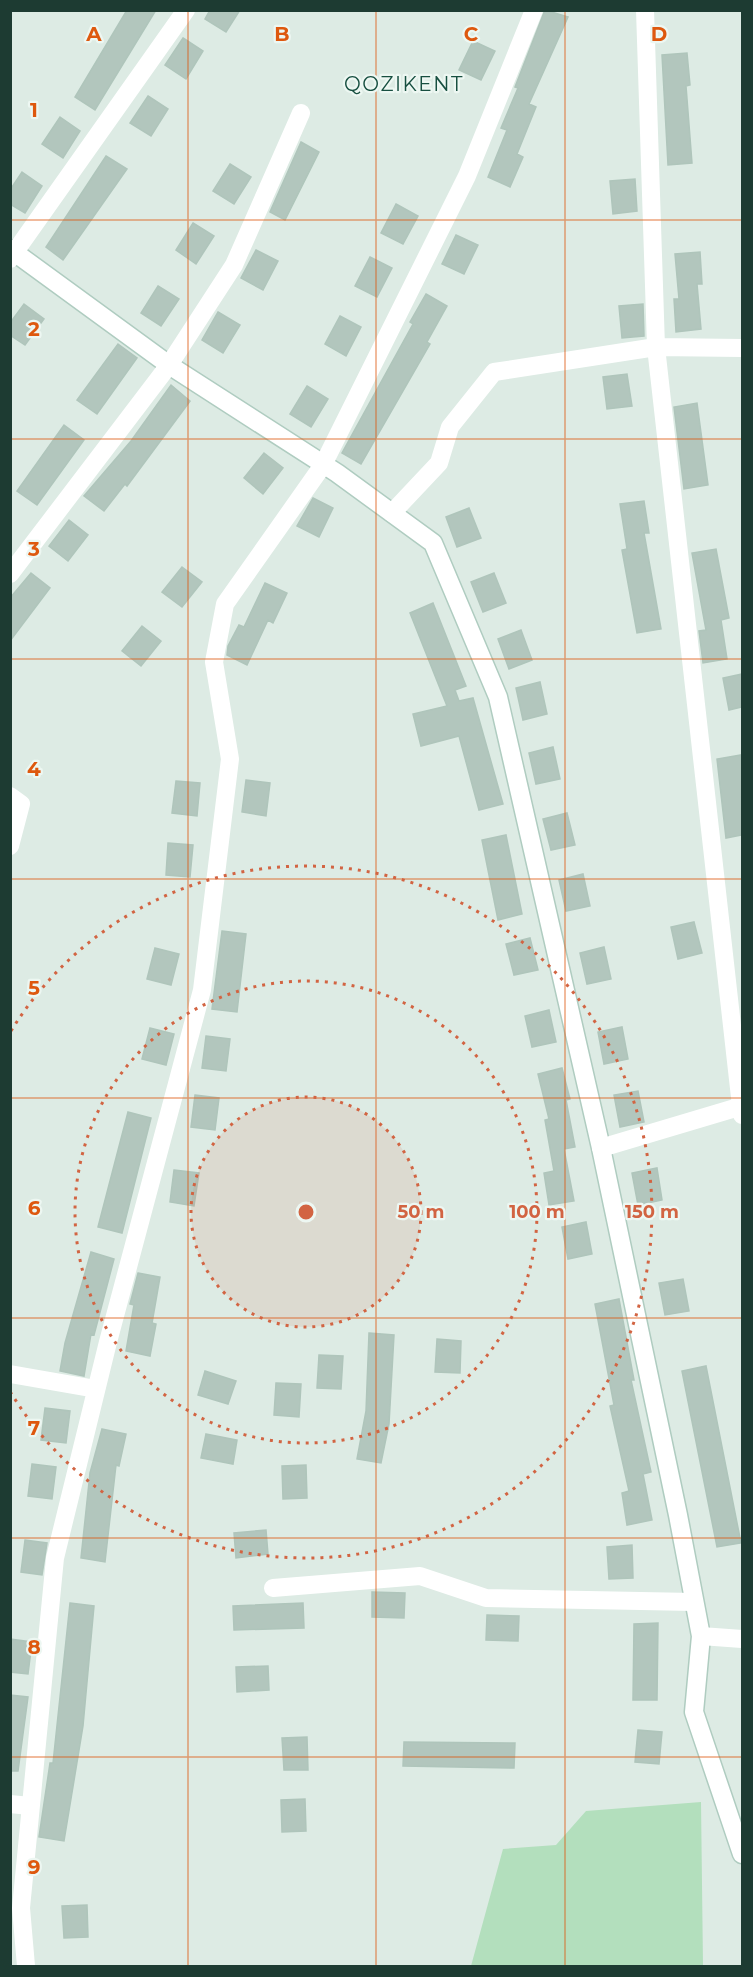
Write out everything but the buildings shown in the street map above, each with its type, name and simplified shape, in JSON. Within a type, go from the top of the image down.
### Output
[{"type":"street","points":[[186,10],[12,253],[169,365],[323,465],[433,543],[498,698],[601,1148],[701,1636],[694,1712],[742,1854]]},
{"type":"street","points":[[26,1966],[21,1908],[55,1558],[96,1389],[202,990],[230,759],[214,662],[225,604],[323,465],[467,176],[534,10]]},
{"type":"street","points":[[601,1148],[742,1109],[656,347],[645,10]]},
{"type":"street","points":[[10,574],[169,365],[234,265],[301,113]]},
{"type":"street","points":[[392,513],[439,463],[450,427],[494,372],[656,347],[742,348]]},
{"type":"street","points":[[10,796],[21,804],[10,846]]},
{"type":"street","points":[[10,1374],[96,1389]]},
{"type":"street","points":[[273,1588],[420,1576],[486,1598],[694,1602]]},
{"type":"street","points":[[701,1636],[742,1639]]},
{"type":"street","points":[[10,1804],[30,1806]]},
{"type":"green space","points":[[701,1802],[703,1966],[471,1966],[503,1849],[556,1845],[586,1811]]},
{"type":"district","name":"QOZIKENT","points":[[404,84]]}]
